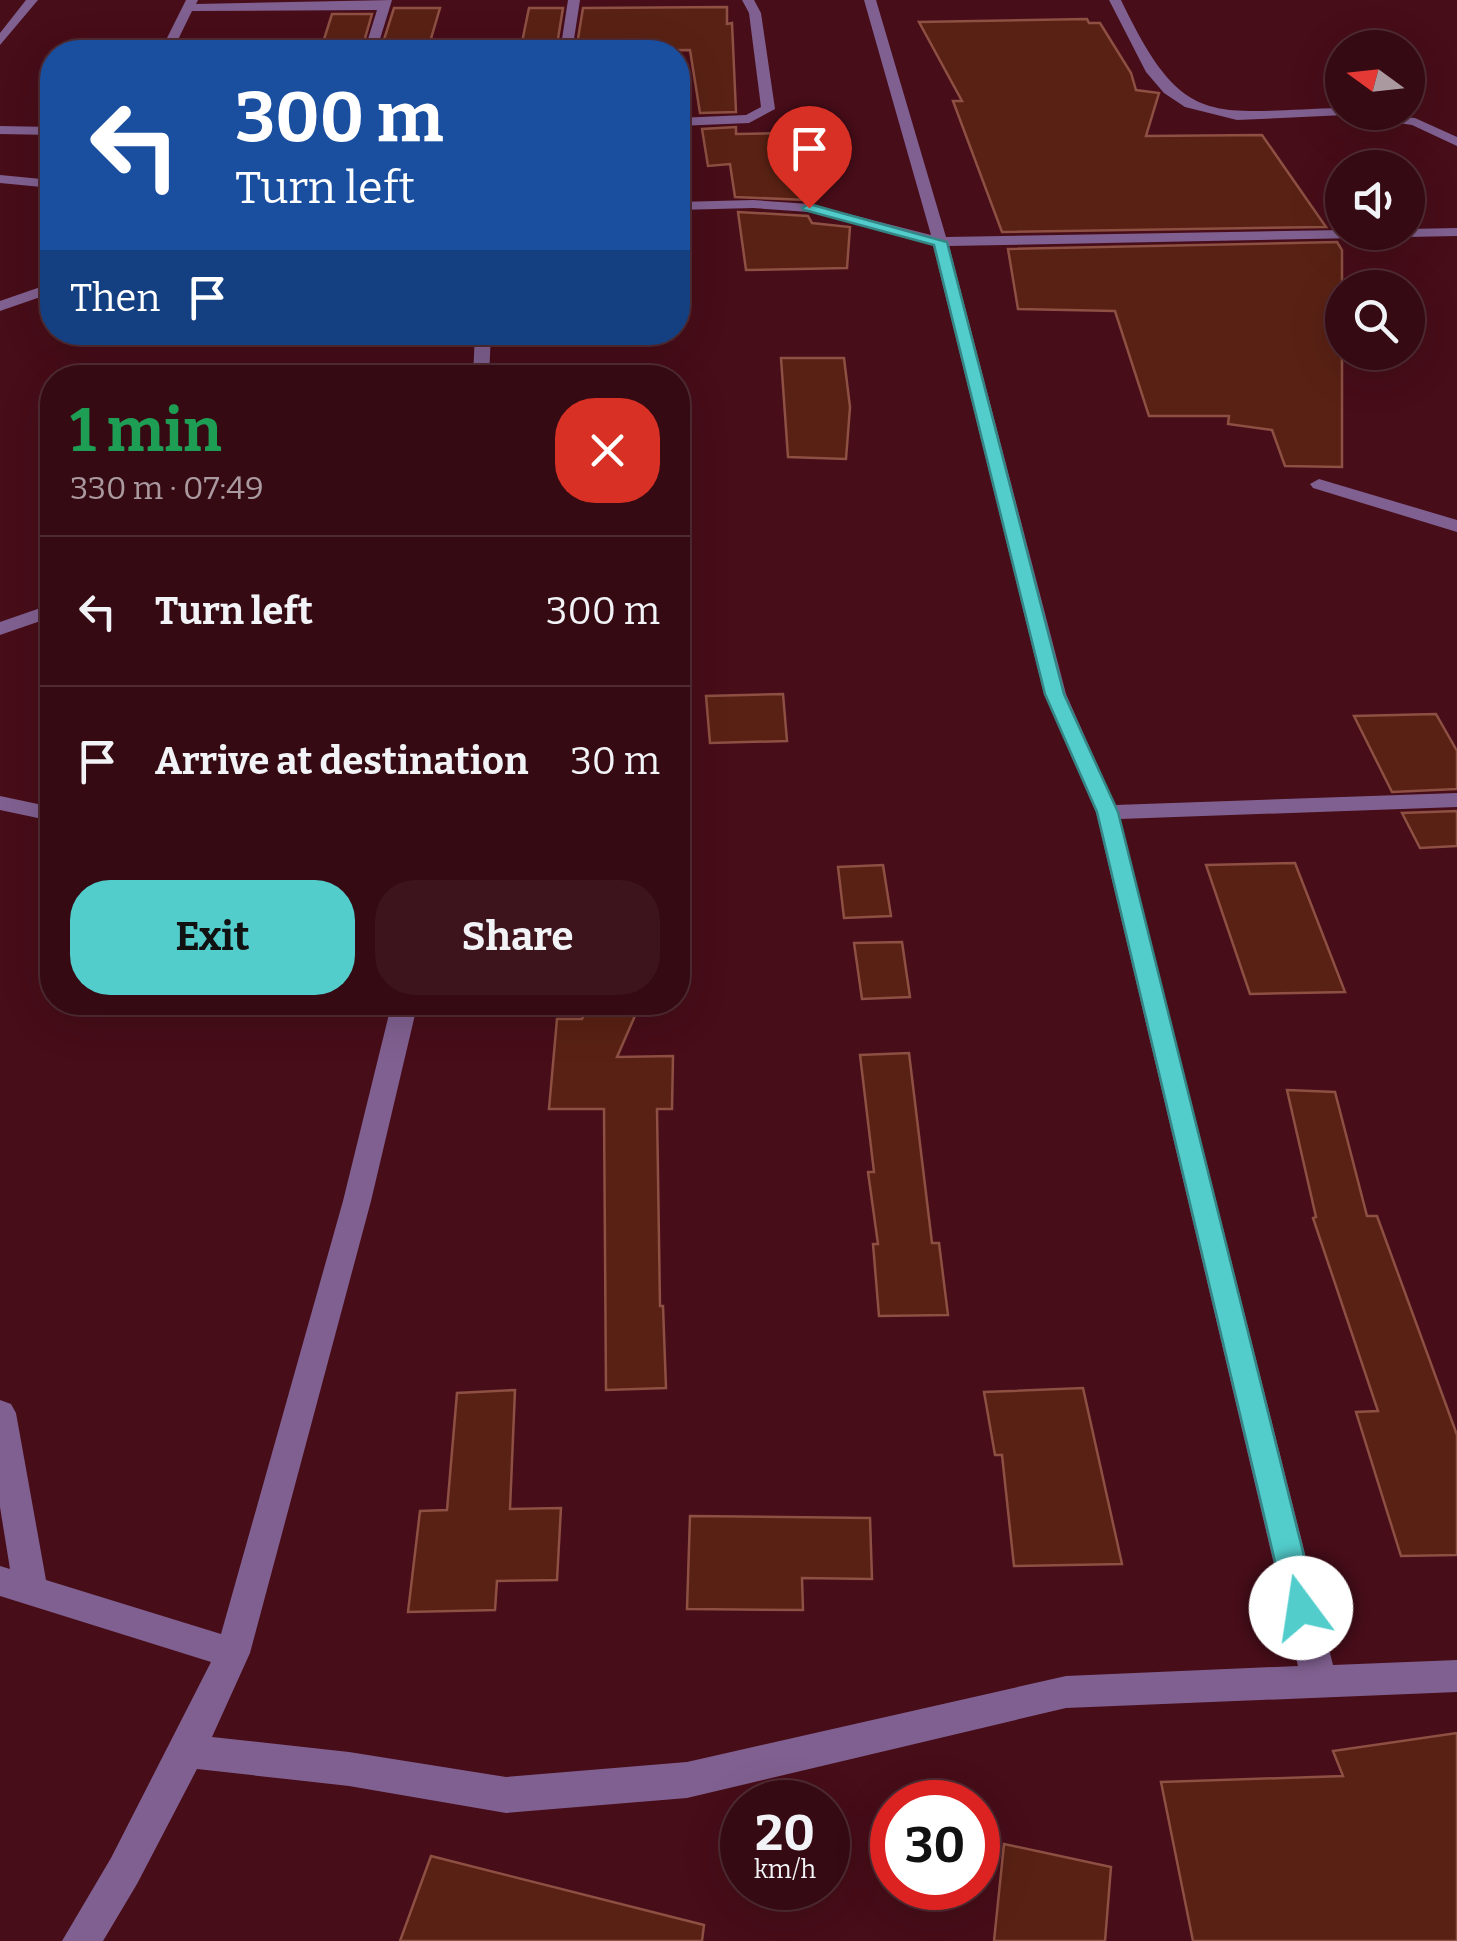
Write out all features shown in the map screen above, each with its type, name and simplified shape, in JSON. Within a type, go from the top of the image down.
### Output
[{"type":"street","points":[[0,42],[32,0]]},
{"type":"street","points":[[568,40],[574,0]]},
{"type":"street","points":[[690,121],[749,119],[768,108],[755,13],[748,0]]},
{"type":"street","points":[[870,0],[940,242],[1055,694],[1108,812],[1320,1684]]},
{"type":"street","points":[[1115,0],[1156,78],[1176,99],[1196,110],[1259,117],[1325,113]]},
{"type":"street","points":[[172,40],[190,4],[386,3],[374,40]]},
{"type":"street","points":[[1425,127],[1457,142]]},
{"type":"street","points":[[0,130],[40,132]]},
{"type":"street","points":[[0,180],[40,183]]},
{"type":"street","points":[[690,206],[809,208],[940,242],[1457,232]]},
{"type":"street","points":[[0,306],[40,292]]},
{"type":"street","points":[[1319,484],[1457,526]]},
{"type":"street","points":[[0,629],[40,614]]},
{"type":"street","points":[[1108,812],[1457,800]]},
{"type":"street","points":[[0,803],[40,811]]},
{"type":"street","points":[[81,1941],[124,1870],[233,1653],[357,1201],[402,1015]]},
{"type":"street","points":[[0,1413],[16,1586],[233,1653]]},
{"type":"street","points":[[186,1751],[349,1769],[506,1794],[687,1780],[1066,1692],[1457,1676]]},
{"type":"building","points":[[727,7],[727,24],[732,23],[736,112],[700,113],[690,40],[578,40],[583,8]]},
{"type":"building","points":[[394,8],[440,8],[431,40],[384,40]]},
{"type":"building","points":[[529,8],[563,8],[558,40],[522,40]]},
{"type":"building","points":[[332,14],[372,14],[364,40],[324,40]]},
{"type":"building","points":[[1087,19],[1089,23],[1100,23],[1131,73],[1136,90],[1159,93],[1146,136],[1262,135],[1325,227],[1002,232],[953,101],[962,101],[919,22]]},
{"type":"building","points":[[736,127],[736,134],[793,133],[807,200],[735,197],[730,164],[708,166],[702,129]]},
{"type":"building","points":[[738,212],[808,216],[812,223],[850,227],[847,268],[746,270]]},
{"type":"building","points":[[1325,242],[1325,250],[1342,250],[1342,270],[1325,270],[1325,370],[1342,370],[1342,467],[1285,466],[1272,430],[1228,424],[1229,416],[1149,416],[1115,311],[1018,309],[1008,249]]},
{"type":"building","points":[[781,358],[844,358],[850,407],[846,459],[788,457]]},
{"type":"building","points":[[783,694],[787,741],[710,743],[706,696]]},
{"type":"building","points":[[1436,714],[1457,751],[1457,789],[1392,792],[1354,716]]},
{"type":"building","points":[[1457,811],[1457,846],[1420,848],[1402,813]]},
{"type":"building","points":[[1295,863],[1345,992],[1250,994],[1206,865]]},
{"type":"building","points":[[883,865],[891,916],[844,918],[838,867]]},
{"type":"building","points":[[902,942],[910,997],[862,999],[854,943]]},
{"type":"building","points":[[584,1015],[635,1015],[617,1057],[673,1056],[672,1109],[657,1109],[660,1306],[666,1388],[606,1390],[604,1109],[549,1109],[557,1019],[582,1019]]},
{"type":"building","points":[[909,1053],[932,1243],[939,1243],[948,1315],[879,1316],[873,1244],[878,1244],[868,1172],[874,1172],[860,1055]]},
{"type":"building","points":[[1287,1090],[1335,1092],[1367,1216],[1377,1216],[1457,1435],[1457,1555],[1401,1556],[1356,1412],[1378,1411],[1313,1218],[1316,1217]]},
{"type":"building","points":[[1083,1388],[1122,1564],[1014,1566],[1002,1455],[995,1455],[984,1392]]},
{"type":"building","points":[[515,1390],[510,1509],[561,1508],[557,1580],[497,1581],[495,1610],[408,1612],[420,1511],[447,1510],[457,1393]]},
{"type":"building","points":[[690,1516],[870,1518],[872,1579],[802,1578],[803,1610],[687,1609]]},
{"type":"building","points":[[1457,1733],[1457,1941],[1193,1941],[1161,1782],[1343,1776],[1333,1751]]},
{"type":"building","points":[[1004,1844],[1111,1867],[1105,1941],[994,1941]]},
{"type":"building","points":[[431,1856],[704,1925],[702,1941],[400,1941]]},
{"type":"route","points":[[809,208],[940,242],[1055,694],[1108,812],[1301,1608]]}]
